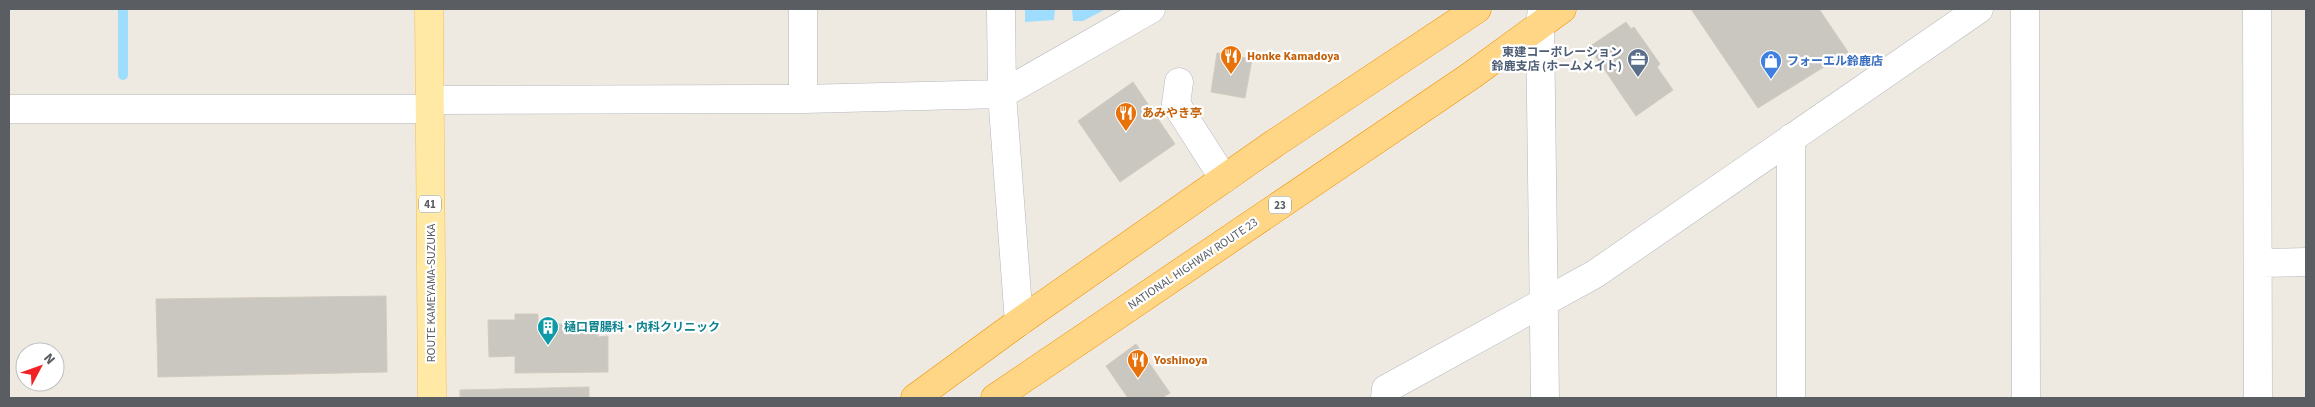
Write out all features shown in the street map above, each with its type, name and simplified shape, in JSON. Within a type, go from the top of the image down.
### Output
[{"type":"highway","points":[[915,398],[1019,322],[1224,179],[1477,9]]},
{"type":"highway","name":"NATIONAL HIGHWAY ROUTE 23","points":[[996,398],[1472,75],[1541,17],[1562,9]]},
{"type":"main road","name":"ROUTE KAMEYAMA-SUZUKA","points":[[429,9],[432,398]]},
{"type":"street","points":[[803,9],[803,99]]},
{"type":"street","points":[[1001,9],[1002,94],[1019,322]]},
{"type":"street","points":[[9,109],[803,99],[1002,94],[1151,9]]},
{"type":"street","points":[[1386,398],[1386,389],[1595,274],[1979,9]]},
{"type":"street","points":[[2025,9],[2026,398]]},
{"type":"street","points":[[2257,9],[2258,398]]},
{"type":"street","points":[[1541,17],[1545,398]]},
{"type":"street","points":[[1179,82],[1176,104],[1224,179]]},
{"type":"street","points":[[1791,138],[1792,398]]},
{"type":"street","points":[[2259,263],[2306,262]]},
{"type":"water","points":[[1025,9],[1055,9],[1054,20],[1025,22]]},
{"type":"water","points":[[1072,9],[1106,9],[1083,21],[1073,21]]},
{"type":"building","name":"フォーエル鈴鹿店","points":[[1691,9],[1819,9],[1848,52],[1758,108]]},
{"type":"building","name":"東建コーポレーション 鈴鹿支店 (ホームメイト)","points":[[1626,22],[1631,29],[1634,27],[1660,64],[1657,67],[1673,90],[1636,116],[1589,47]]},
{"type":"building","name":"Honke Kamadoya","points":[[1217,53],[1252,59],[1245,98],[1211,92]]},
{"type":"building","name":"あみやき亭","points":[[1133,82],[1175,144],[1120,182],[1078,121]]},
{"type":"building","points":[[386,296],[387,372],[158,377],[156,299]]},
{"type":"building","name":"樋口胃腸科・内科クリニック","points":[[515,314],[538,314],[538,333],[551,333],[550,324],[598,324],[598,337],[608,336],[608,372],[515,373],[515,356],[489,357],[488,320],[515,320]]},
{"type":"building","name":"Yoshinoya","points":[[1136,344],[1170,393],[1162,398],[1128,398],[1106,366]]},
{"type":"building","points":[[589,387],[589,398],[460,398],[460,390]]},
{"type":"waterway","points":[[123,9],[123,75]]},
{"type":"place","name":"Honke Kamadoya","points":[[1231,75]]},
{"type":"place","name":"東建コーポレーション 鈴鹿支店 (ホームメイト)","points":[[1638,78]]},
{"type":"place","name":"フォーエル鈴鹿店","points":[[1771,80]]},
{"type":"place","name":"あみやき亭","points":[[1126,132]]},
{"type":"place","name":"樋口胃腸科・内科クリニック","points":[[548,346]]},
{"type":"place","name":"Yoshinoya","points":[[1138,379]]}]
